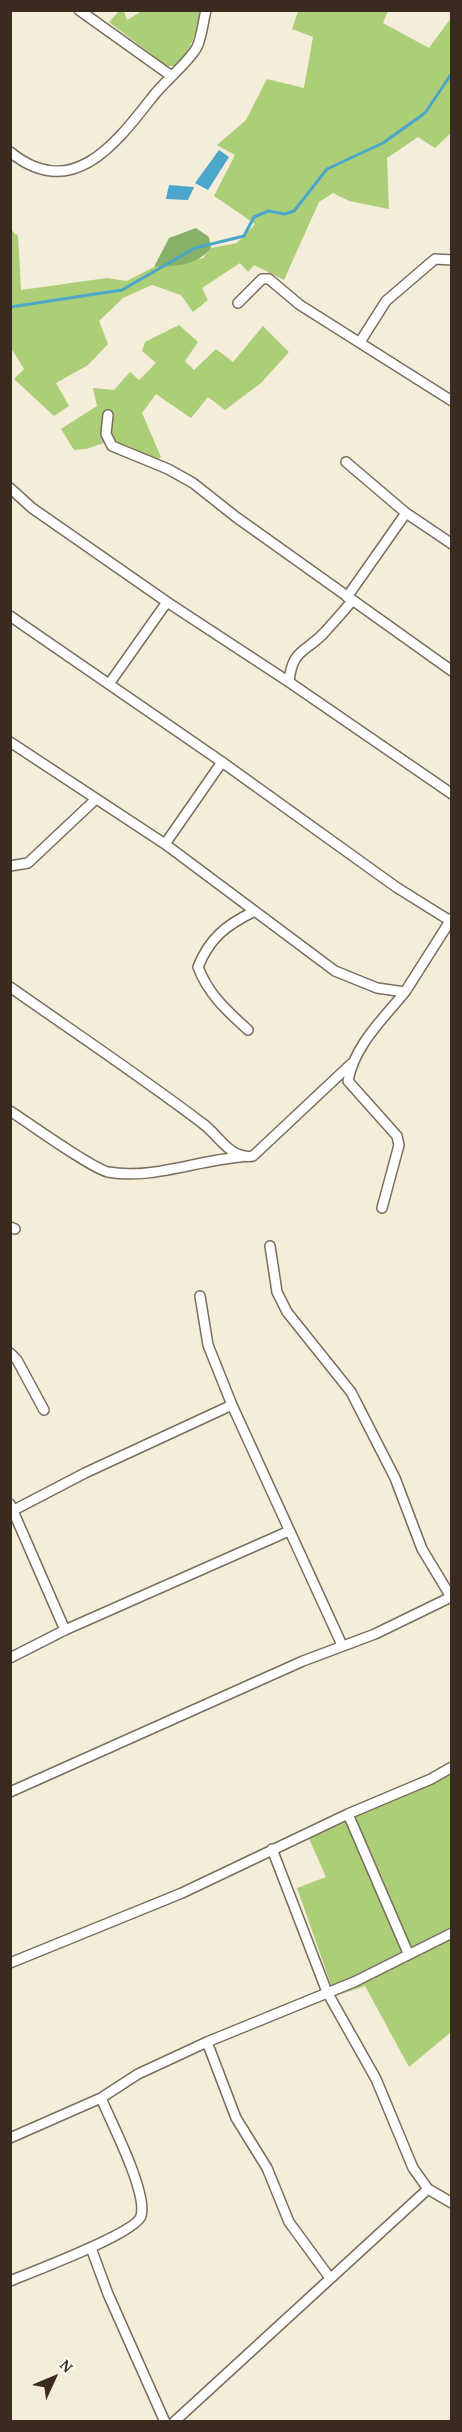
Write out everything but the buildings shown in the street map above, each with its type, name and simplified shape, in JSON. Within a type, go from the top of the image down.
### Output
[{"type":"street","points":[[79,10],[170,75]]},
{"type":"street","points":[[10,152],[39,170],[57,172],[97,159],[120,138],[170,75],[196,49],[206,10]]},
{"type":"street","points":[[360,342],[386,301],[435,259],[452,260]]},
{"type":"street","points":[[238,303],[262,279],[269,279],[300,305],[452,401]]},
{"type":"street","points":[[108,414],[106,434],[112,446],[181,475],[452,671]]},
{"type":"street","points":[[346,462],[406,513],[452,544]]},
{"type":"street","points":[[10,488],[32,508],[167,602],[289,682],[452,794]]},
{"type":"street","points":[[289,682],[290,666],[299,652],[322,635],[350,599],[406,513]]},
{"type":"street","points":[[109,684],[167,602]]},
{"type":"street","points":[[10,616],[222,762],[396,887],[451,920],[405,992],[363,1045],[351,1064],[253,1156],[216,1159],[139,1173],[109,1172],[10,1111]]},
{"type":"street","points":[[10,742],[165,844],[253,912],[335,971],[377,988],[405,992]]},
{"type":"street","points":[[165,844],[222,762]]},
{"type":"street","points":[[10,866],[28,863],[96,799]]},
{"type":"street","points":[[248,1030],[217,1001],[203,982],[198,968],[215,936],[232,922],[253,912]]},
{"type":"street","points":[[10,987],[203,1123],[231,1151],[243,1157]]},
{"type":"street","points":[[351,1064],[348,1081],[392,1127],[399,1145],[382,1208]]},
{"type":"street","points":[[11,1790],[342,1645],[375,1634],[451,1598],[422,1549],[395,1478],[351,1392],[287,1312],[277,1292],[270,1246]]},
{"type":"street","points":[[200,1296],[208,1345],[232,1405],[342,1645]]},
{"type":"street","points":[[10,1353],[17,1360],[44,1410]]},
{"type":"street","points":[[65,1630],[12,1507],[232,1405]]},
{"type":"street","points":[[10,1658],[65,1630],[289,1531]]},
{"type":"street","points":[[10,1963],[182,1893],[348,1814],[431,1779],[452,1767]]},
{"type":"street","points":[[348,1814],[408,1953]]},
{"type":"street","points":[[272,1850],[327,1992],[376,2079],[413,2168],[428,2189],[452,2204]]},
{"type":"street","points":[[10,2138],[101,2098],[138,2074],[207,2042],[383,1968],[408,1953],[452,1933]]},
{"type":"street","points":[[207,2042],[236,2118],[267,2168],[289,2222],[330,2278]]},
{"type":"street","points":[[10,2282],[91,2248],[137,2224],[142,2215],[135,2177],[101,2098]]},
{"type":"street","points":[[174,2421],[428,2189]]},
{"type":"street","points":[[91,2248],[108,2294],[165,2421]]},
{"type":"green space","points":[[119,11],[124,11],[127,20],[142,11],[200,11],[195,34],[186,54],[175,66],[167,66],[109,22]]},
{"type":"green space","points":[[298,11],[388,11],[383,23],[429,48],[451,18],[451,133],[435,148],[418,137],[387,158],[389,209],[349,201],[333,193],[319,202],[284,280],[254,265],[248,272],[240,263],[202,288],[208,300],[193,312],[181,295],[152,285],[123,298],[99,321],[108,344],[88,365],[56,383],[69,406],[54,416],[14,379],[24,369],[11,348],[10,229],[18,236],[21,290],[107,278],[127,281],[154,267],[179,265],[203,258],[211,248],[237,243],[255,224],[214,196],[235,155],[217,145],[246,120],[267,79],[304,88],[313,37],[292,29]]},
{"type":"green space","points":[[196,228],[209,237],[211,248],[205,254],[186,264],[154,267],[169,238]]},
{"type":"green space","points":[[179,325],[198,342],[185,361],[194,370],[216,349],[233,362],[263,326],[289,352],[261,383],[225,410],[208,397],[191,418],[156,394],[142,413],[161,457],[156,460],[125,448],[113,440],[86,449],[74,450],[61,429],[97,406],[93,388],[114,390],[130,372],[139,380],[156,363],[142,351],[145,342]]},
{"type":"green space","points":[[451,1769],[451,2032],[409,2067],[365,1986],[335,1996],[297,1888],[326,1877],[307,1834]]},
{"type":"water","points":[[219,150],[229,157],[208,190],[195,183]]},
{"type":"water","points":[[169,185],[194,187],[188,200],[166,199]]},
{"type":"waterway","points":[[10,307],[122,290],[195,248],[244,236],[254,217],[268,211],[285,214],[294,211],[327,169],[383,143],[425,113],[452,73]]}]
